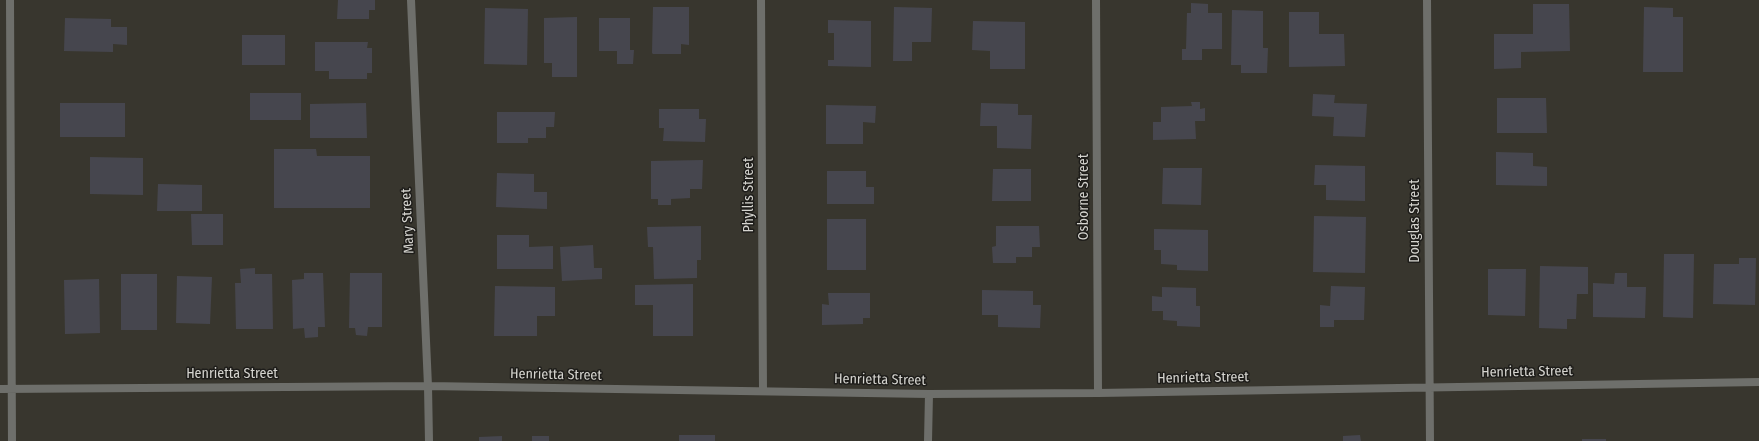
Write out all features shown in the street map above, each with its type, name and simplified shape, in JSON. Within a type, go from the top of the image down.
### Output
[{"type":"street","points":[[10,0],[12,441]]},
{"type":"street","name":"Mary Street","points":[[411,0],[428,386],[429,441]]},
{"type":"street","name":"Phyllis Street","points":[[761,0],[763,391]]},
{"type":"street","name":"Osborne Street","points":[[1096,0],[1098,393]]},
{"type":"street","name":"Douglas Street","points":[[1427,0],[1430,441]]},
{"type":"street","name":"Henrietta Street","points":[[0,388],[428,386],[929,394],[1098,393],[1759,382]]},
{"type":"street","points":[[928,441],[929,394]]},
{"type":"building","points":[[338,0],[375,0],[375,10],[369,10],[369,19],[337,19]]},
{"type":"building","points":[[1191,3],[1208,4],[1208,13],[1222,13],[1222,49],[1202,49],[1202,60],[1182,60],[1182,49],[1186,49],[1187,13],[1191,13]]},
{"type":"building","points":[[1533,4],[1569,4],[1570,51],[1521,52],[1521,68],[1494,69],[1494,34],[1533,34]]},
{"type":"building","points":[[653,7],[689,7],[689,45],[681,44],[681,54],[652,53]]},
{"type":"building","points":[[894,7],[932,8],[931,42],[912,42],[912,61],[893,61]]},
{"type":"building","points":[[1644,7],[1673,8],[1673,17],[1683,17],[1683,72],[1643,72]]},
{"type":"building","points":[[485,8],[528,9],[527,65],[484,64]]},
{"type":"building","points":[[1232,10],[1263,11],[1263,48],[1268,48],[1267,73],[1241,73],[1241,65],[1231,65]]},
{"type":"building","points":[[1289,12],[1319,12],[1319,34],[1344,34],[1345,66],[1289,67]]},
{"type":"building","points":[[577,17],[577,77],[552,77],[552,63],[544,63],[544,18]]},
{"type":"building","points":[[65,18],[111,19],[111,27],[127,27],[127,45],[113,44],[113,52],[64,51]]},
{"type":"building","points":[[599,18],[630,18],[630,50],[634,50],[633,64],[617,64],[617,51],[599,51]]},
{"type":"building","points":[[828,20],[871,21],[871,67],[828,66],[828,60],[834,60],[834,33],[828,33]]},
{"type":"building","points":[[973,21],[1025,22],[1025,69],[990,69],[990,51],[972,50]]},
{"type":"building","points":[[242,35],[285,35],[285,65],[242,65]]},
{"type":"building","points":[[315,42],[368,42],[367,48],[372,48],[372,73],[367,73],[367,79],[329,79],[329,71],[315,71]]},
{"type":"building","points":[[250,93],[301,93],[301,120],[250,120]]},
{"type":"building","points":[[1313,94],[1335,95],[1334,103],[1367,104],[1365,137],[1333,136],[1334,117],[1312,116]]},
{"type":"building","points":[[1497,98],[1546,98],[1547,133],[1497,133]]},
{"type":"building","points":[[1191,102],[1200,102],[1200,109],[1205,108],[1205,121],[1195,121],[1196,139],[1153,140],[1153,122],[1161,122],[1161,107],[1192,106]]},
{"type":"building","points":[[60,103],[125,103],[125,137],[60,137]]},
{"type":"building","points":[[366,103],[367,138],[310,138],[310,104]]},
{"type":"building","points":[[981,103],[1018,104],[1018,115],[1032,115],[1031,149],[997,148],[997,126],[980,126]]},
{"type":"building","points":[[826,105],[876,106],[875,123],[863,122],[863,144],[826,144]]},
{"type":"building","points":[[659,109],[699,109],[699,119],[706,119],[705,142],[663,141],[664,128],[659,128]]},
{"type":"building","points":[[497,112],[555,112],[554,127],[546,127],[546,138],[528,138],[528,143],[497,143]]},
{"type":"building","points":[[274,149],[316,149],[317,156],[370,156],[370,208],[274,208]]},
{"type":"building","points":[[1496,152],[1533,153],[1533,166],[1547,167],[1547,186],[1496,185]]},
{"type":"building","points":[[90,157],[143,158],[143,195],[90,194]]},
{"type":"building","points":[[703,160],[702,189],[690,189],[690,198],[671,199],[671,205],[658,205],[658,199],[651,199],[651,161]]},
{"type":"building","points":[[1315,165],[1365,166],[1365,201],[1326,200],[1326,185],[1314,185]]},
{"type":"building","points":[[1163,168],[1202,168],[1201,205],[1162,204]]},
{"type":"building","points":[[993,169],[1031,169],[1031,201],[992,201]]},
{"type":"building","points":[[827,171],[866,171],[866,187],[874,187],[874,204],[827,204]]},
{"type":"building","points":[[497,173],[534,174],[534,192],[547,192],[547,209],[496,207]]},
{"type":"building","points":[[158,184],[202,185],[202,211],[157,211]]},
{"type":"building","points":[[191,214],[223,214],[223,245],[192,245]]},
{"type":"building","points":[[1314,216],[1366,217],[1365,273],[1313,272]]},
{"type":"building","points":[[827,219],[866,219],[866,270],[827,270]]},
{"type":"building","points":[[701,226],[701,260],[697,260],[697,278],[654,279],[653,247],[648,247],[647,227]]},
{"type":"building","points":[[996,226],[1039,226],[1040,247],[1032,247],[1032,257],[1016,257],[1016,263],[993,263],[992,247],[996,246]]},
{"type":"building","points":[[1154,229],[1208,230],[1208,271],[1177,270],[1177,265],[1161,264],[1161,250],[1154,250]]},
{"type":"building","points":[[497,235],[529,235],[529,247],[553,246],[553,269],[497,269]]},
{"type":"building","points":[[593,245],[594,268],[602,268],[602,279],[562,281],[560,247]]},
{"type":"building","points":[[1664,254],[1694,254],[1693,318],[1663,317]]},
{"type":"building","points":[[1739,258],[1756,258],[1755,305],[1713,304],[1714,264],[1739,264]]},
{"type":"building","points":[[1540,266],[1588,267],[1588,294],[1577,294],[1576,319],[1567,319],[1567,329],[1539,328]]},
{"type":"building","points":[[255,268],[255,274],[272,274],[273,329],[236,329],[235,283],[241,283],[240,269]]},
{"type":"building","points":[[1488,269],[1526,269],[1525,316],[1488,315]]},
{"type":"building","points":[[304,273],[323,273],[325,327],[318,327],[318,337],[305,338],[304,328],[293,329],[292,280],[304,279]]},
{"type":"building","points":[[350,273],[382,273],[382,327],[368,327],[367,336],[356,335],[355,328],[349,328]]},
{"type":"building","points":[[1615,273],[1627,273],[1627,287],[1646,287],[1645,318],[1593,317],[1593,283],[1614,284]]},
{"type":"building","points":[[121,274],[157,274],[157,330],[121,330]]},
{"type":"building","points":[[177,276],[212,277],[210,324],[176,323]]},
{"type":"building","points":[[99,279],[100,333],[65,334],[64,280]]},
{"type":"building","points":[[693,284],[693,336],[653,336],[653,305],[635,305],[635,285]]},
{"type":"building","points":[[495,286],[555,287],[555,316],[537,316],[537,336],[494,336]]},
{"type":"building","points":[[1331,286],[1365,287],[1364,320],[1334,320],[1334,327],[1320,327],[1320,305],[1330,306]]},
{"type":"building","points":[[1162,287],[1196,288],[1196,306],[1200,306],[1200,327],[1177,326],[1177,321],[1163,320],[1163,311],[1152,311],[1152,296],[1162,297]]},
{"type":"building","points":[[982,290],[1033,291],[1033,305],[1041,305],[1040,328],[998,327],[998,315],[982,315]]},
{"type":"building","points":[[828,293],[870,293],[870,318],[863,318],[863,324],[822,325],[822,304],[829,305]]},
{"type":"building","points":[[679,435],[715,435],[715,441],[679,441]]},
{"type":"building","points":[[1360,435],[1361,441],[1343,441],[1343,436]]},
{"type":"building","points":[[502,436],[502,441],[479,441],[479,437]]},
{"type":"building","points":[[532,436],[549,436],[549,441],[532,441]]},
{"type":"building","points":[[1582,439],[1606,439],[1606,441],[1582,441]]}]
